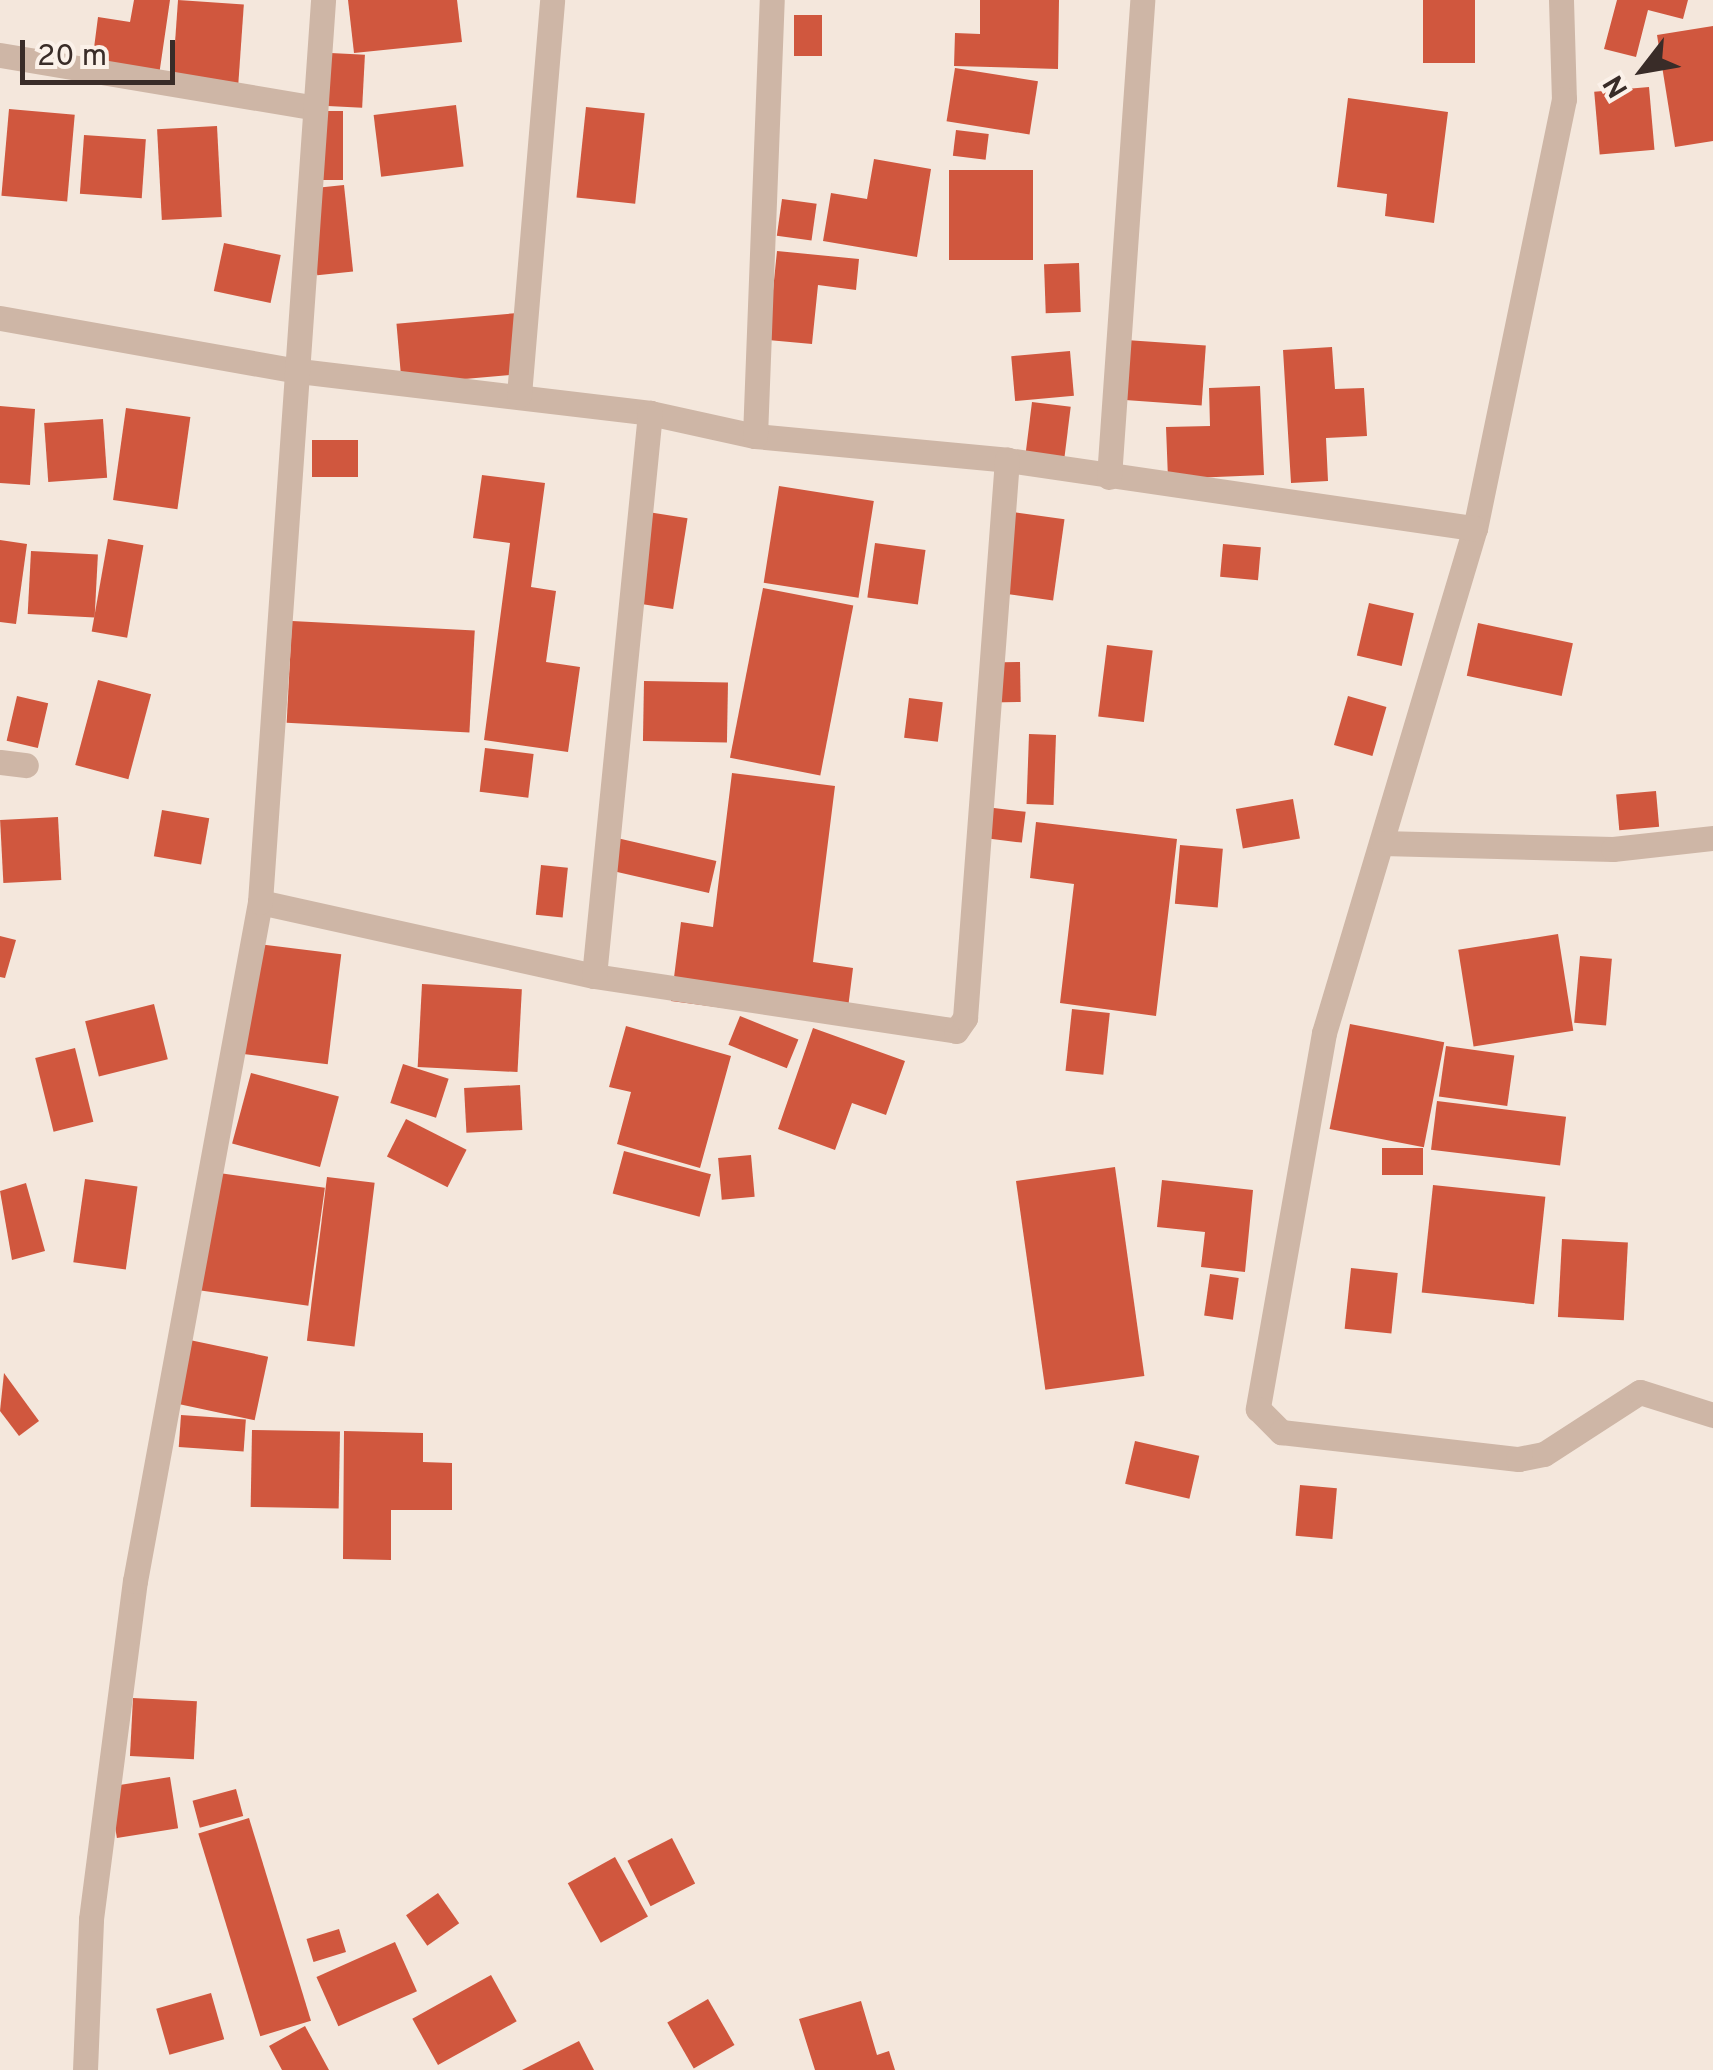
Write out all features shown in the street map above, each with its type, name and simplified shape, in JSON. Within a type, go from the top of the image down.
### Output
[{"type":"street","points":[[85,2070],[91,1918],[134,1581],[260,902],[299,371],[311,107],[324,0]]},
{"type":"street","points":[[519,395],[552,0]]},
{"type":"street","points":[[755,436],[772,0]]},
{"type":"street","points":[[1108,477],[1142,0]]},
{"type":"street","points":[[1561,0],[1564,99],[1475,528],[1324,1032],[1258,1409],[1281,1432],[1518,1459],[1544,1454],[1640,1392],[1713,1415]]},
{"type":"street","points":[[0,55],[311,107]]},
{"type":"street","points":[[0,318],[299,371],[650,413],[755,436],[1007,460],[1475,528]]},
{"type":"street","points":[[594,976],[650,413]]},
{"type":"street","points":[[260,902],[594,976],[956,1031],[966,1018],[1007,460]]},
{"type":"street","points":[[1382,843],[1614,849],[1713,838]]},
{"type":"building","points":[[134,0],[170,0],[157,89],[90,79],[98,17],[130,22]]},
{"type":"building","points":[[178,0],[244,5],[238,88],[172,84]]},
{"type":"building","points":[[348,0],[457,0],[462,42],[354,53]]},
{"type":"building","points":[[980,0],[1059,0],[1058,69],[954,66],[955,33],[980,34]]},
{"type":"building","points":[[1423,0],[1475,0],[1475,63],[1423,63]]},
{"type":"building","points":[[1617,0],[1688,0],[1683,19],[1648,10],[1636,57],[1604,49]]},
{"type":"building","points":[[794,15],[822,15],[822,56],[794,56]]},
{"type":"building","points":[[1713,26],[1713,141],[1675,147],[1657,35]]},
{"type":"building","points":[[311,52],[365,55],[362,108],[308,105]]},
{"type":"building","points":[[955,68],[1038,81],[1030,134],[947,121]]},
{"type":"building","points":[[1649,87],[1654,150],[1600,155],[1594,92]]},
{"type":"building","points":[[1348,98],[1448,112],[1434,223],[1385,216],[1387,194],[1337,187]]},
{"type":"building","points":[[456,105],[464,167],[381,177],[374,115]]},
{"type":"building","points":[[586,107],[645,113],[635,204],[576,198]]},
{"type":"building","points":[[9,109],[75,115],[67,201],[1,196]]},
{"type":"building","points":[[309,111],[343,111],[343,180],[309,180]]},
{"type":"building","points":[[217,126],[222,217],[162,220],[157,129]]},
{"type":"building","points":[[956,130],[989,134],[986,160],[953,156]]},
{"type":"building","points":[[84,135],[146,139],[142,198],[80,194]]},
{"type":"building","points":[[874,159],[931,169],[917,257],[823,241],[831,193],[867,199]]},
{"type":"building","points":[[949,170],[1033,170],[1033,260],[949,260]]},
{"type":"building","points":[[344,185],[353,272],[317,275],[308,189]]},
{"type":"building","points":[[782,199],[817,204],[812,241],[777,236]]},
{"type":"building","points":[[224,243],[281,255],[271,303],[214,291]]},
{"type":"building","points":[[777,251],[859,259],[856,290],[818,285],[812,344],[768,340]]},
{"type":"building","points":[[1079,263],[1081,312],[1046,313],[1044,264]]},
{"type":"building","points":[[518,313],[523,374],[402,384],[396,324]]},
{"type":"building","points":[[1126,340],[1206,346],[1202,405],[1122,400]]},
{"type":"building","points":[[1332,347],[1335,389],[1364,388],[1367,436],[1326,438],[1328,481],[1291,483],[1283,350]]},
{"type":"building","points":[[1070,351],[1074,396],[1015,401],[1011,356]]},
{"type":"building","points":[[1260,386],[1264,475],[1168,479],[1166,427],[1210,426],[1209,388]]},
{"type":"building","points":[[1032,402],[1071,407],[1064,460],[1025,456]]},
{"type":"building","points":[[0,406],[35,409],[30,485],[0,483]]},
{"type":"building","points":[[126,408],[190,417],[177,509],[113,500]]},
{"type":"building","points":[[103,419],[107,478],[48,482],[44,423]]},
{"type":"building","points":[[312,440],[358,440],[358,477],[312,477]]},
{"type":"building","points":[[482,475],[545,483],[531,587],[556,591],[546,662],[580,667],[568,752],[484,740],[510,543],[473,538]]},
{"type":"building","points":[[779,486],[874,501],[858,598],[764,583]]},
{"type":"building","points":[[648,512],[688,518],[673,609],[634,603]]},
{"type":"building","points":[[1013,512],[1064,519],[1053,600],[1002,593]]},
{"type":"building","points":[[108,539],[143,545],[127,638],[92,632]]},
{"type":"building","points":[[0,540],[27,544],[16,624],[0,622]]},
{"type":"building","points":[[875,543],[926,550],[918,605],[867,597]]},
{"type":"building","points":[[1223,544],[1261,547],[1258,580],[1220,577]]},
{"type":"building","points":[[31,551],[98,555],[95,617],[28,614]]},
{"type":"building","points":[[763,588],[853,606],[820,775],[730,758]]},
{"type":"building","points":[[1369,603],[1414,613],[1402,666],[1357,656]]},
{"type":"building","points":[[292,621],[475,631],[469,732],[287,723]]},
{"type":"building","points":[[1478,623],[1573,643],[1562,696],[1467,676]]},
{"type":"building","points":[[1107,645],[1153,651],[1144,722],[1098,716]]},
{"type":"building","points":[[1020,662],[1021,702],[990,703],[989,663]]},
{"type":"building","points":[[98,680],[151,694],[128,779],[75,765]]},
{"type":"building","points":[[644,681],[728,682],[727,742],[643,741]]},
{"type":"building","points":[[17,696],[48,703],[38,748],[7,741]]},
{"type":"building","points":[[1348,696],[1386,707],[1372,756],[1334,745]]},
{"type":"building","points":[[909,698],[943,702],[938,742],[904,738]]},
{"type":"building","points":[[1029,734],[1056,735],[1054,805],[1027,804]]},
{"type":"building","points":[[485,748],[534,754],[528,798],[480,792]]},
{"type":"building","points":[[732,773],[835,786],[813,962],[853,968],[846,1024],[671,1001],[681,922],[713,927]]},
{"type":"building","points":[[1656,791],[1659,827],[1619,830],[1616,794]]},
{"type":"building","points":[[1293,799],[1300,838],[1243,848],[1236,809]]},
{"type":"building","points":[[978,806],[1026,812],[1022,843],[974,837]]},
{"type":"building","points":[[162,810],[209,818],[201,865],[154,856]]},
{"type":"building","points":[[58,817],[61,880],[3,883],[0,820]]},
{"type":"building","points":[[1036,822],[1177,839],[1156,1016],[1060,1003],[1074,884],[1030,878]]},
{"type":"building","points":[[617,838],[716,861],[709,893],[610,870]]},
{"type":"building","points":[[1180,845],[1223,849],[1218,908],[1175,904]]},
{"type":"building","points":[[541,865],[568,868],[563,918],[536,915]]},
{"type":"building","points":[[1558,934],[1573,1031],[1474,1047],[1458,950]]},
{"type":"building","points":[[0,936],[16,940],[5,978],[0,977]]},
{"type":"building","points":[[242,942],[341,954],[328,1064],[228,1052]]},
{"type":"building","points":[[1580,956],[1612,959],[1606,1026],[1574,1023]]},
{"type":"building","points":[[422,984],[522,989],[518,1072],[418,1067]]},
{"type":"building","points":[[154,1004],[168,1059],[99,1076],[85,1021]]},
{"type":"building","points":[[1072,1009],[1110,1013],[1103,1075],[1066,1071]]},
{"type":"building","points":[[740,1016],[798,1040],[787,1068],[728,1045]]},
{"type":"building","points":[[1350,1024],[1444,1042],[1424,1147],[1330,1129]]},
{"type":"building","points":[[626,1026],[731,1056],[700,1168],[617,1144],[631,1092],[609,1087]]},
{"type":"building","points":[[813,1028],[905,1061],[886,1115],[852,1103],[835,1150],[778,1129]]},
{"type":"building","points":[[1446,1046],[1514,1056],[1507,1106],[1439,1097]]},
{"type":"building","points":[[75,1048],[93,1122],[54,1132],[35,1058]]},
{"type":"building","points":[[403,1064],[449,1079],[436,1118],[390,1103]]},
{"type":"building","points":[[251,1073],[339,1097],[320,1167],[232,1144]]},
{"type":"building","points":[[520,1085],[522,1130],[466,1133],[464,1088]]},
{"type":"building","points":[[1437,1101],[1566,1117],[1560,1165],[1431,1150]]},
{"type":"building","points":[[406,1119],[467,1150],[448,1187],[387,1156]]},
{"type":"building","points":[[1382,1148],[1423,1148],[1423,1175],[1382,1175]]},
{"type":"building","points":[[624,1151],[711,1174],[700,1217],[613,1194]]},
{"type":"building","points":[[751,1155],[755,1197],[722,1200],[718,1158]]},
{"type":"building","points":[[1115,1167],[1144,1376],[1045,1390],[1016,1181]]},
{"type":"building","points":[[212,1172],[325,1188],[308,1306],[195,1290]]},
{"type":"building","points":[[327,1177],[375,1183],[355,1347],[307,1341]]},
{"type":"building","points":[[85,1179],[137,1186],[126,1270],[73,1262]]},
{"type":"building","points":[[1162,1180],[1253,1190],[1245,1272],[1201,1267],[1205,1232],[1157,1227]]},
{"type":"building","points":[[26,1183],[45,1251],[12,1260],[0,1191]]},
{"type":"building","points":[[1433,1185],[1545,1197],[1534,1304],[1422,1292]]},
{"type":"building","points":[[1562,1239],[1628,1242],[1624,1320],[1558,1317]]},
{"type":"building","points":[[1351,1268],[1398,1273],[1391,1334],[1345,1329]]},
{"type":"building","points":[[1210,1274],[1239,1278],[1233,1320],[1204,1316]]},
{"type":"building","points":[[185,1339],[268,1357],[255,1420],[171,1403]]},
{"type":"building","points":[[4,1373],[39,1421],[19,1436],[0,1411]]},
{"type":"building","points":[[181,1415],[246,1420],[244,1451],[179,1447]]},
{"type":"building","points":[[252,1430],[340,1432],[339,1509],[251,1507]]},
{"type":"building","points":[[344,1431],[423,1433],[423,1462],[452,1463],[452,1510],[391,1510],[391,1560],[343,1559]]},
{"type":"building","points":[[1135,1441],[1199,1456],[1189,1499],[1125,1484]]},
{"type":"building","points":[[1300,1485],[1337,1488],[1332,1539],[1296,1536]]},
{"type":"building","points":[[133,1698],[197,1701],[194,1759],[130,1756]]},
{"type":"building","points":[[170,1777],[178,1828],[117,1838],[109,1787]]},
{"type":"building","points":[[236,1789],[243,1816],[200,1828],[193,1801]]},
{"type":"building","points":[[249,1818],[311,2021],[260,2036],[198,1833]]},
{"type":"building","points":[[672,1838],[695,1883],[651,1906],[627,1861]]},
{"type":"building","points":[[615,1857],[648,1916],[601,1943],[568,1883]]},
{"type":"building","points":[[438,1893],[459,1923],[427,1946],[406,1915]]},
{"type":"building","points":[[339,1929],[346,1952],[314,1962],[306,1939]]},
{"type":"building","points":[[395,1942],[417,1991],[338,2026],[316,1977]]},
{"type":"building","points":[[491,1975],[517,2021],[438,2065],[412,2019]]},
{"type":"building","points":[[211,1993],[224,2039],[169,2055],[156,2009]]},
{"type":"building","points":[[708,1999],[734,2045],[694,2068],[667,2022]]},
{"type":"building","points":[[861,2001],[877,2055],[889,2051],[895,2070],[815,2070],[799,2019]]},
{"type":"building","points":[[305,2026],[329,2070],[282,2070],[269,2046]]},
{"type":"building","points":[[579,2041],[594,2070],[522,2070]]}]
